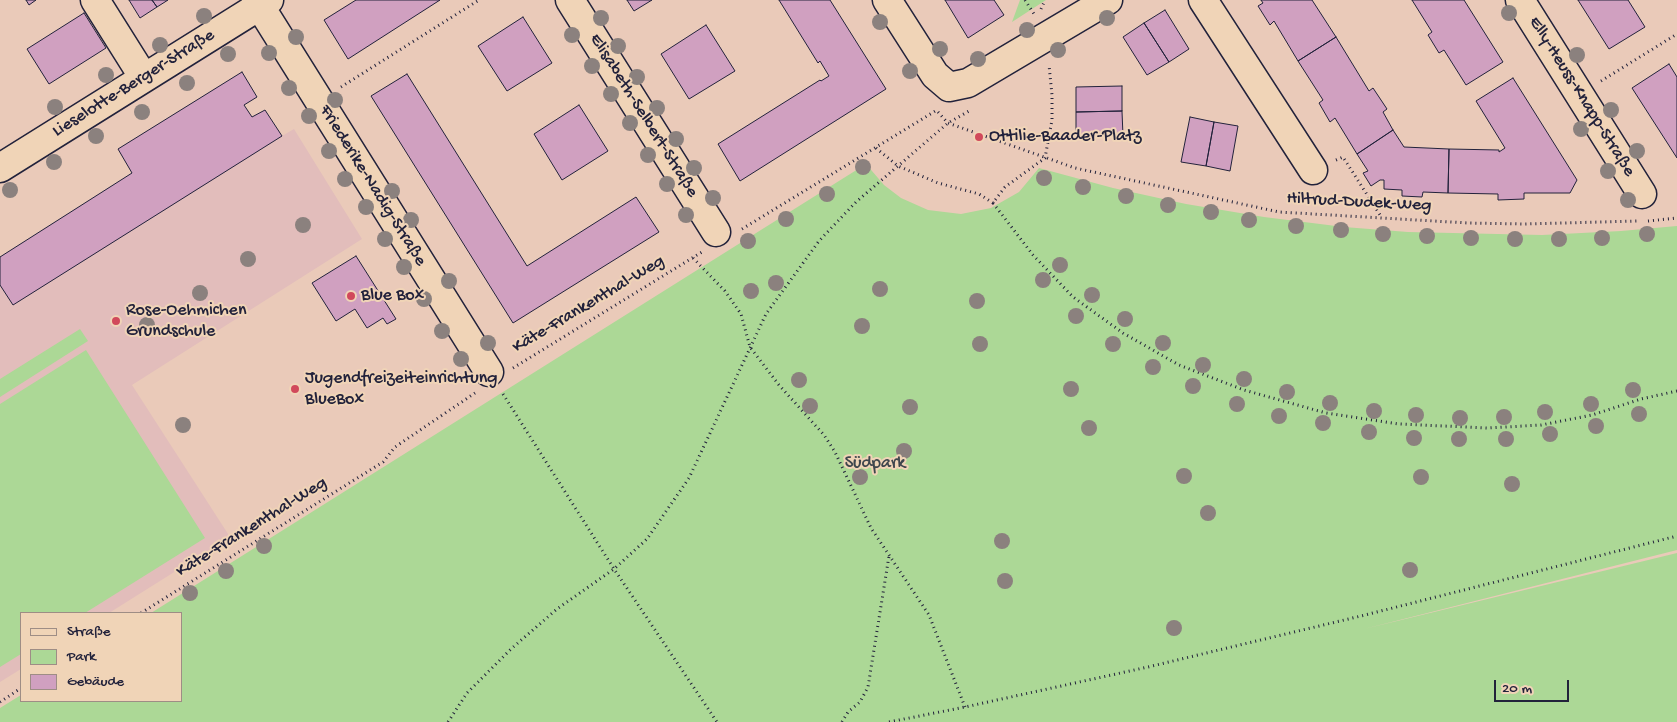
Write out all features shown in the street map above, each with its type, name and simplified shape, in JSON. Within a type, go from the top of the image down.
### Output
[{"type":"street","points":[[95,0],[144,78]]},
{"type":"street","name":"Elisabeth-Selbert-Straße","points":[[570,0],[720,238]]},
{"type":"street","points":[[888,0],[935,75],[943,99],[1108,0]]},
{"type":"street","points":[[1203,0],[1313,170]]},
{"type":"street","name":"Elly-Heuss-Knapp-Straße","points":[[1520,0],[1642,194]]},
{"type":"street","name":"Lieselotte-Berger-Straße","points":[[0,168],[262,2]]},
{"type":"street","name":"Friederike-Nadig-Straße","points":[[262,2],[319,101],[494,380]]},
{"type":"path","points":[[319,101],[479,0]]},
{"type":"path","points":[[1025,0],[1037,19]]},
{"type":"path","points":[[1579,94],[1677,34]]},
{"type":"path","points":[[992,203],[1005,187],[1045,158],[1052,120],[1052,96],[1049,64],[1041,68]]},
{"type":"path","points":[[943,99],[948,123]]},
{"type":"path","name":"Käte-Frankenthal-Weg","points":[[143,612],[383,462],[395,448],[494,380],[693,258],[720,238],[876,148],[943,99]]},
{"type":"path","points":[[448,722],[467,693],[511,649],[556,609],[614,569],[647,539],[689,478],[766,314],[819,241],[856,202],[948,123],[971,109]]},
{"type":"path","points":[[948,123],[1045,158]]},
{"type":"path","points":[[876,148],[898,166],[938,182],[979,194],[992,203],[1033,255],[1073,297],[1123,333],[1179,365],[1244,390],[1326,414],[1399,424],[1488,428],[1541,425],[1592,415],[1640,399],[1677,391]]},
{"type":"path","points":[[1313,170],[1342,157],[1382,218]]},
{"type":"path","name":"Hiltrud-Dudek-Weg","points":[[1045,158],[1075,168],[1279,212],[1524,224],[1659,221],[1677,218]]},
{"type":"path","points":[[693,258],[725,291],[741,314],[750,347],[779,385],[824,435],[871,528],[929,615],[965,708]]},
{"type":"path","points":[[494,380],[614,569],[717,722]]},
{"type":"path","points":[[889,722],[965,708],[1157,665],[1365,615],[1677,536]]},
{"type":"path","points":[[842,722],[848,712],[860,702],[868,687],[890,556]]},
{"type":"path","points":[[0,702],[20,689]]},
{"type":"shaded area","name":"Rose-Oehmichen Grundschule","points":[[242,72],[257,97],[244,105],[252,117],[265,110],[282,136],[294,129],[362,239],[132,385],[230,537],[111,612],[20,612],[20,670],[0,682],[0,257],[132,173],[118,149]]},
{"type":"green space","points":[[1020,0],[1046,0],[1012,22]]},
{"type":"green space","name":"Südpark","points":[[866,164],[884,185],[901,198],[928,210],[961,214],[991,208],[1019,192],[1039,168],[1113,188],[1186,204],[1264,217],[1344,227],[1408,232],[1542,235],[1677,226],[1677,550],[1364,629],[1677,553],[1677,722],[0,722],[0,708],[20,696],[20,702],[182,702],[182,612],[153,612]]},
{"type":"green space","points":[[80,329],[88,341],[0,397],[0,379]]},
{"type":"green space","points":[[86,350],[205,538],[87,612],[20,612],[20,655],[0,667],[0,404]]},
{"type":"building","points":[[26,0],[36,0],[29,5]]},
{"type":"building","points":[[129,0],[152,0],[157,7],[140,18]]},
{"type":"building","points":[[152,0],[168,0],[157,7]]},
{"type":"building","points":[[356,0],[440,0],[348,59],[324,20]]},
{"type":"building","points":[[627,0],[652,0],[634,11]]},
{"type":"building","points":[[779,0],[830,0],[886,89],[740,181],[718,144],[829,76],[820,61],[818,63]]},
{"type":"building","points":[[945,0],[994,0],[1004,15],[968,38]]},
{"type":"building","points":[[1261,0],[1312,0],[1336,37],[1298,61],[1274,21],[1270,25],[1258,6],[1263,3]]},
{"type":"building","points":[[1412,0],[1464,0],[1503,62],[1466,85],[1444,50],[1439,53],[1428,35],[1432,32]]},
{"type":"building","points":[[1578,0],[1628,0],[1645,27],[1609,49]]},
{"type":"building","points":[[1165,10],[1189,49],[1169,62],[1144,23]]},
{"type":"building","points":[[84,13],[106,48],[49,84],[27,49]]},
{"type":"building","points":[[523,17],[552,63],[507,91],[478,46]]},
{"type":"building","points":[[1144,23],[1169,62],[1147,75],[1123,37]]},
{"type":"building","points":[[706,25],[735,71],[689,99],[661,54]]},
{"type":"building","points":[[1336,37],[1369,91],[1373,88],[1387,109],[1383,112],[1393,130],[1357,154],[1335,118],[1330,122],[1319,103],[1323,100],[1298,61]]},
{"type":"building","points":[[1669,64],[1677,77],[1677,158],[1632,88]]},
{"type":"building","points":[[242,72],[257,97],[244,105],[252,117],[265,110],[282,136],[13,305],[0,285],[0,257],[132,173],[118,149]]},
{"type":"building","points":[[407,74],[527,266],[636,197],[659,232],[513,323],[371,96]]},
{"type":"building","points":[[1513,78],[1577,180],[1570,193],[1524,193],[1524,199],[1498,200],[1498,194],[1448,193],[1449,149],[1499,150],[1499,152],[1505,148],[1476,101]]},
{"type":"building","points":[[1122,86],[1122,111],[1076,112],[1076,87]]},
{"type":"building","points":[[579,105],[608,151],[562,180],[534,134]]},
{"type":"building","points":[[1122,111],[1123,136],[1076,137],[1076,112]]},
{"type":"building","points":[[1190,117],[1214,122],[1206,166],[1181,162]]},
{"type":"building","points":[[1214,122],[1238,126],[1230,171],[1206,166]]},
{"type":"building","points":[[1393,130],[1404,147],[1449,149],[1448,193],[1423,192],[1422,197],[1402,196],[1402,190],[1384,189],[1384,180],[1380,180],[1371,186],[1363,173],[1368,171],[1357,154]]},
{"type":"building","name":"Blue Box","points":[[356,256],[396,319],[387,324],[383,318],[367,328],[355,309],[336,321],[312,283]]},
{"type":"place","name":"Ottilie-Baader-Platz","points":[[979,137]]},
{"type":"place","name":"Blue Box","points":[[351,296]]},
{"type":"place","name":"Rose-Oehmichen Grundschule","points":[[116,321]]},
{"type":"place","name":"Jugendfreizeiteinrichtung BlueBox","points":[[295,389]]}]
